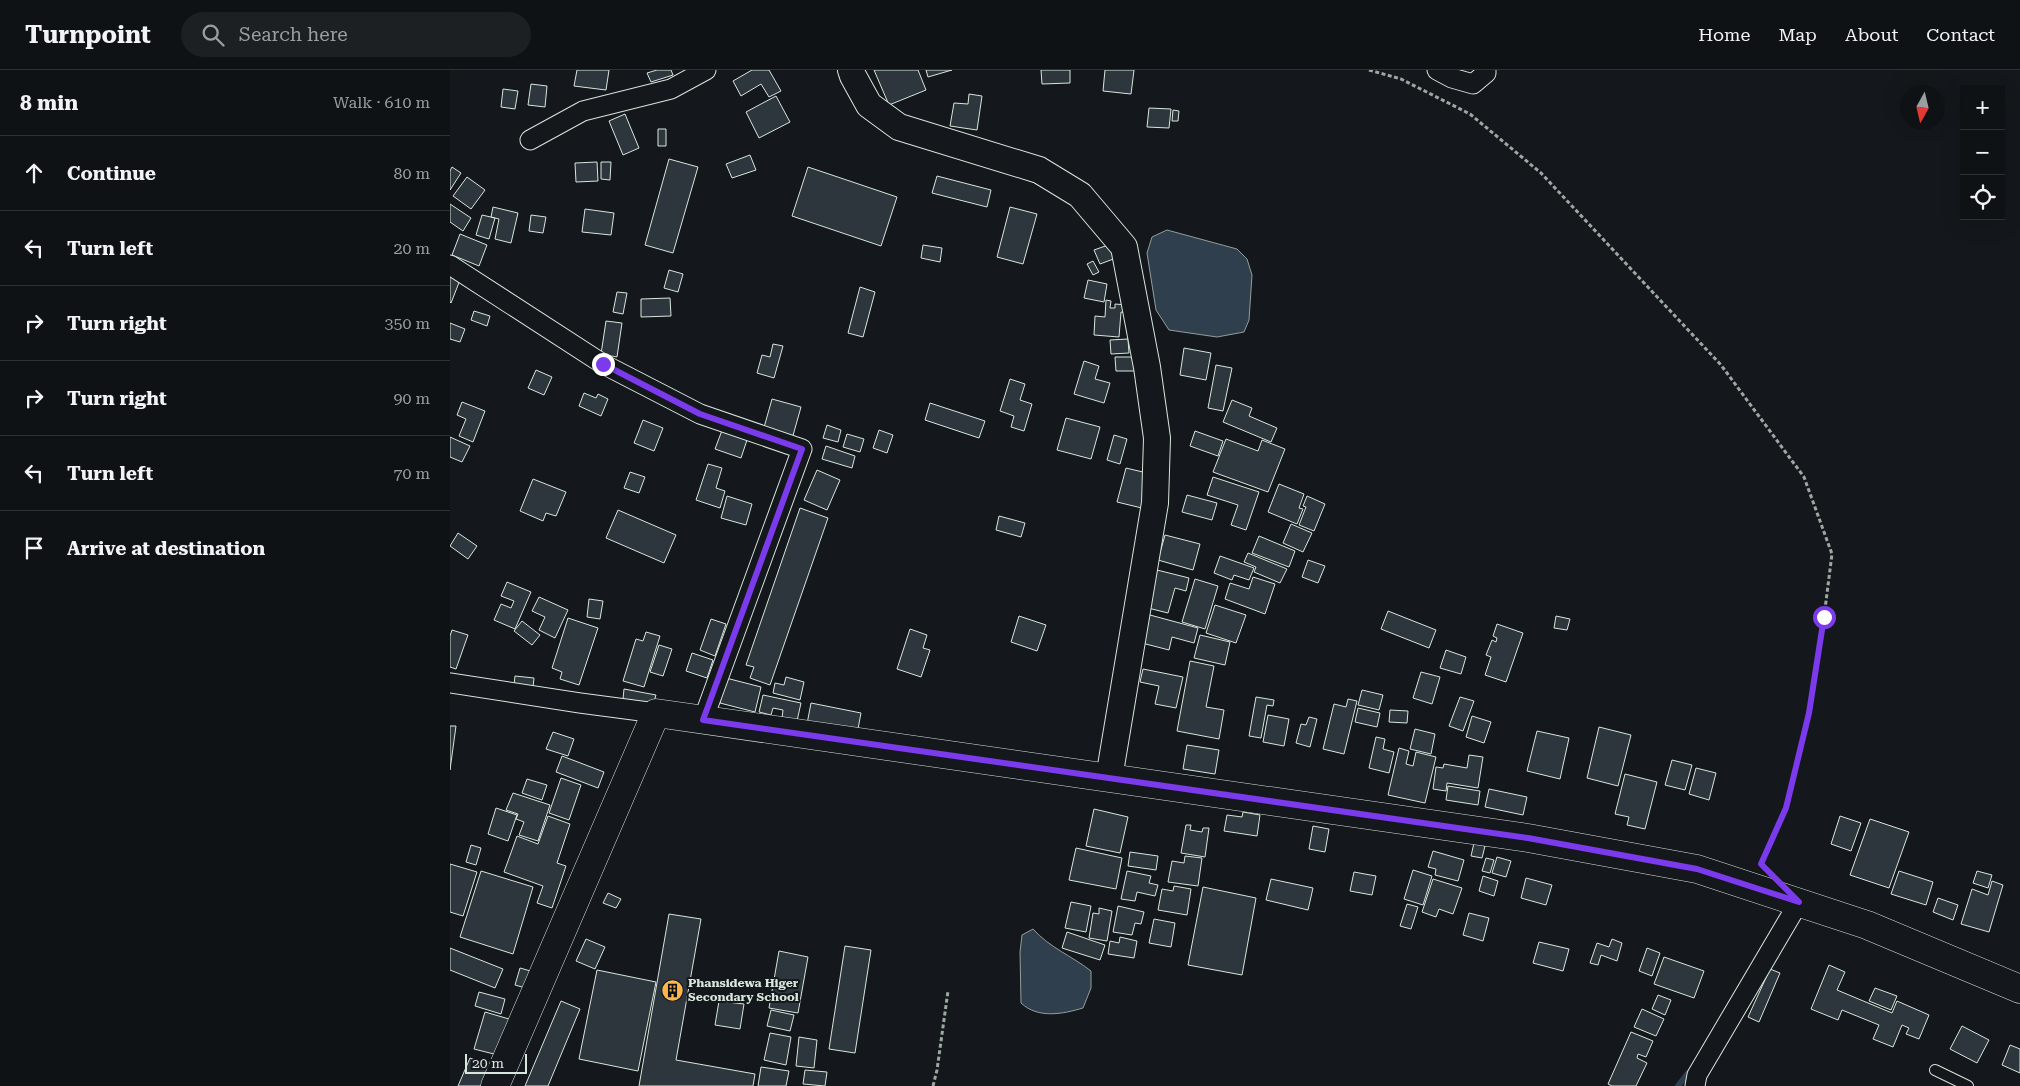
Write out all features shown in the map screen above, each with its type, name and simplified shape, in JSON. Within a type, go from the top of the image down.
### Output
[{"type":"main road","points":[[495,1086],[656,713],[1528,838],[1697,869],[1867,925],[2020,989]]},
{"type":"street","points":[[530,140],[583,111],[671,89],[706,70]]},
{"type":"street","points":[[851,70],[869,105],[899,127],[1039,170],[1080,195],[1124,247],[1147,367],[1157,438],[1155,503],[1108,778]]},
{"type":"street","points":[[1437,70],[1452,78],[1473,84],[1486,73],[1486,70]]},
{"type":"street","points":[[450,265],[603,364],[700,414],[802,449],[703,720]]},
{"type":"street","points":[[450,683],[656,713]]},
{"type":"street","points":[[1695,1086],[1697,1075],[1799,902]]},
{"type":"lane","points":[[1935,1070],[1968,1086]]},
{"type":"path","points":[[1369,70],[1401,79],[1470,114],[1540,173],[1721,365],[1804,477],[1832,554],[1809,713],[1786,808],[1761,864],[1767,871]]},
{"type":"path","points":[[933,1086],[948,991]]},
{"type":"water","points":[[1167,230],[1237,249],[1247,259],[1252,275],[1249,320],[1244,332],[1217,337],[1169,330],[1156,310],[1147,253],[1152,237]]},
{"type":"water","points":[[1033,929],[1054,947],[1091,971],[1091,988],[1083,1008],[1051,1014],[1035,1011],[1021,1003],[1020,952],[1022,935]]},
{"type":"building","points":[[577,70],[609,70],[606,90],[574,86]]},
{"type":"building","points":[[657,70],[671,70],[673,75],[651,82],[647,73]]},
{"type":"building","points":[[752,70],[769,70],[781,91],[769,97],[761,84],[741,96],[733,81]]},
{"type":"building","points":[[874,70],[918,70],[926,90],[889,105]]},
{"type":"building","points":[[926,70],[952,70],[928,77]]},
{"type":"building","points":[[1041,70],[1070,70],[1070,83],[1042,84]]},
{"type":"building","points":[[1105,70],[1134,70],[1131,94],[1103,91]]},
{"type":"building","points":[[531,84],[547,86],[545,107],[528,105]]},
{"type":"building","points":[[503,89],[518,91],[515,109],[501,107]]},
{"type":"building","points":[[969,94],[982,96],[977,130],[950,126],[954,103],[968,104]]},
{"type":"building","points":[[776,96],[790,122],[759,138],[746,112]]},
{"type":"building","points":[[1149,108],[1171,109],[1169,128],[1147,127]]},
{"type":"building","points":[[1173,110],[1179,111],[1178,121],[1172,121]]},
{"type":"building","points":[[625,114],[639,148],[623,155],[609,121]]},
{"type":"building","points":[[658,129],[666,129],[666,146],[658,146]]},
{"type":"building","points":[[750,155],[756,170],[732,178],[726,164]]},
{"type":"building","points":[[669,159],[698,167],[673,253],[645,245]]},
{"type":"building","points":[[597,162],[598,181],[576,182],[575,163]]},
{"type":"building","points":[[601,162],[611,162],[610,180],[601,179]]},
{"type":"building","points":[[452,167],[461,173],[450,190],[450,171]]},
{"type":"building","points":[[808,167],[897,197],[881,246],[792,216]]},
{"type":"building","points":[[937,176],[991,190],[987,207],[932,193]]},
{"type":"building","points":[[467,177],[485,190],[471,209],[453,196]]},
{"type":"building","points":[[450,204],[471,218],[463,231],[450,222]]},
{"type":"building","points":[[493,207],[518,213],[511,243],[495,239],[499,219],[491,217]]},
{"type":"building","points":[[1010,207],[1037,214],[1023,264],[997,257]]},
{"type":"building","points":[[585,209],[614,213],[611,235],[582,232]]},
{"type":"building","points":[[482,215],[495,218],[489,239],[476,235]]},
{"type":"building","points":[[531,215],[546,217],[543,233],[529,231]]},
{"type":"building","points":[[460,234],[487,245],[479,266],[452,255]]},
{"type":"building","points":[[1111,244],[1116,258],[1100,264],[1094,250]]},
{"type":"building","points":[[923,245],[942,248],[940,262],[921,258]]},
{"type":"building","points":[[1093,261],[1099,272],[1093,275],[1087,264]]},
{"type":"building","points":[[669,270],[683,274],[678,292],[664,288]]},
{"type":"building","points":[[450,276],[460,280],[451,303],[450,302]]},
{"type":"building","points":[[1088,280],[1107,284],[1104,302],[1084,298]]},
{"type":"building","points":[[860,287],[875,292],[863,337],[848,333]]},
{"type":"building","points":[[617,292],[627,293],[623,314],[613,312]]},
{"type":"building","points":[[670,298],[671,316],[641,317],[641,299]]},
{"type":"building","points":[[1106,300],[1111,301],[1110,308],[1115,308],[1115,304],[1127,305],[1127,313],[1121,312],[1119,337],[1094,335],[1095,316],[1105,317]]},
{"type":"building","points":[[474,311],[490,316],[487,326],[471,320]]},
{"type":"building","points":[[606,321],[622,323],[617,357],[601,354]]},
{"type":"building","points":[[450,323],[465,329],[460,342],[450,339]]},
{"type":"building","points":[[1128,339],[1129,353],[1111,354],[1110,340]]},
{"type":"building","points":[[773,344],[783,346],[774,378],[757,373],[762,355],[770,357]]},
{"type":"building","points":[[1184,348],[1211,353],[1206,380],[1180,375]]},
{"type":"building","points":[[1115,357],[1139,357],[1139,371],[1116,371]]},
{"type":"building","points":[[1084,361],[1099,366],[1095,379],[1110,383],[1104,403],[1074,394]]},
{"type":"building","points":[[1216,365],[1232,368],[1223,411],[1208,408]]},
{"type":"building","points":[[536,370],[552,377],[544,395],[528,388]]},
{"type":"building","points":[[1010,379],[1025,384],[1020,400],[1032,404],[1024,431],[1011,427],[1014,416],[1000,411]]},
{"type":"building","points":[[584,393],[596,398],[598,394],[608,399],[601,416],[579,406]]},
{"type":"building","points":[[772,399],[801,407],[792,439],[763,431]]},
{"type":"building","points":[[1232,400],[1252,408],[1249,416],[1277,428],[1271,442],[1223,422]]},
{"type":"building","points":[[462,402],[485,411],[473,442],[459,436],[466,419],[457,415]]},
{"type":"building","points":[[930,403],[985,421],[979,438],[925,420]]},
{"type":"building","points":[[1066,418],[1100,427],[1091,459],[1057,450]]},
{"type":"building","points":[[643,420],[663,428],[654,451],[634,443]]},
{"type":"building","points":[[724,425],[749,434],[741,458],[715,449]]},
{"type":"building","points":[[827,425],[841,430],[838,442],[823,438]]},
{"type":"building","points":[[879,430],[893,435],[887,453],[873,448]]},
{"type":"building","points":[[1195,431],[1223,441],[1218,456],[1190,446]]},
{"type":"building","points":[[847,434],[864,439],[860,452],[843,447]]},
{"type":"building","points":[[1114,435],[1127,439],[1120,464],[1107,460]]},
{"type":"building","points":[[450,437],[470,446],[462,462],[450,457]]},
{"type":"building","points":[[1226,439],[1258,451],[1262,440],[1285,449],[1268,492],[1213,472]]},
{"type":"building","points":[[826,446],[855,456],[852,468],[822,459]]},
{"type":"building","points":[[708,464],[722,468],[716,488],[725,491],[720,508],[696,500]]},
{"type":"building","points":[[1126,468],[1147,473],[1146,509],[1117,502]]},
{"type":"building","points":[[817,470],[840,480],[827,510],[804,500]]},
{"type":"building","points":[[630,472],[645,477],[639,493],[624,488]]},
{"type":"building","points":[[1213,477],[1259,492],[1246,530],[1231,525],[1238,505],[1207,495]]},
{"type":"building","points":[[533,479],[566,492],[556,516],[546,513],[543,521],[520,511]]},
{"type":"building","points":[[1279,484],[1304,494],[1299,508],[1303,509],[1297,524],[1268,512]]},
{"type":"building","points":[[1187,495],[1217,503],[1212,520],[1182,512]]},
{"type":"building","points":[[727,496],[752,504],[746,525],[721,518]]},
{"type":"building","points":[[1307,496],[1325,504],[1314,531],[1299,525],[1306,507],[1303,506]]},
{"type":"building","points":[[800,508],[828,518],[770,685],[750,678],[754,667],[746,665]]},
{"type":"building","points":[[618,510],[676,535],[664,563],[606,538]]},
{"type":"building","points":[[999,516],[1025,523],[1021,537],[996,530]]},
{"type":"building","points":[[1291,524],[1312,533],[1303,552],[1283,543]]},
{"type":"building","points":[[458,533],[477,546],[468,559],[450,546]]},
{"type":"building","points":[[1165,535],[1200,544],[1193,570],[1158,560]]},
{"type":"building","points":[[1259,536],[1295,551],[1289,567],[1252,553]]},
{"type":"building","points":[[1248,553],[1287,569],[1280,583],[1254,572],[1256,567],[1244,562]]},
{"type":"building","points":[[1220,556],[1254,568],[1249,580],[1234,575],[1232,580],[1214,573]]},
{"type":"building","points":[[1308,560],[1325,566],[1318,583],[1302,577]]},
{"type":"building","points":[[1157,570],[1189,578],[1186,591],[1175,588],[1168,613],[1148,608]]},
{"type":"building","points":[[1253,577],[1275,584],[1265,614],[1225,599],[1230,583],[1249,589]]},
{"type":"building","points":[[1195,579],[1218,586],[1205,629],[1182,622]]},
{"type":"building","points":[[507,582],[531,592],[515,629],[494,620],[501,604],[511,608],[514,601],[501,596]]},
{"type":"building","points":[[539,597],[568,610],[555,638],[539,630],[545,617],[532,611]]},
{"type":"building","points":[[589,599],[603,601],[600,619],[587,617]]},
{"type":"building","points":[[1215,605],[1246,615],[1236,643],[1206,633]]},
{"type":"building","points":[[1388,611],[1436,630],[1429,648],[1381,629]]},
{"type":"building","points":[[1150,615],[1198,628],[1194,643],[1172,637],[1169,650],[1142,643]]},
{"type":"building","points":[[1019,616],[1046,625],[1037,651],[1011,642]]},
{"type":"building","points":[[1556,616],[1570,619],[1567,630],[1554,628]]},
{"type":"building","points":[[568,618],[598,628],[579,685],[560,679],[562,672],[552,668]]},
{"type":"building","points":[[711,619],[726,624],[715,656],[700,650]]},
{"type":"building","points":[[522,621],[540,635],[532,645],[514,631]]},
{"type":"building","points":[[1497,624],[1523,633],[1506,682],[1485,675],[1491,657],[1486,655],[1492,640],[1496,642],[1497,638],[1493,636]]},
{"type":"building","points":[[910,629],[927,635],[923,648],[930,650],[921,677],[897,669]]},
{"type":"building","points":[[452,630],[468,635],[456,669],[450,667],[450,636]]},
{"type":"building","points":[[646,632],[660,636],[644,687],[623,681],[636,639],[643,641]]},
{"type":"building","points":[[1200,635],[1230,642],[1225,665],[1194,658]]},
{"type":"building","points":[[659,645],[672,649],[663,676],[650,672]]},
{"type":"building","points":[[1446,650],[1466,657],[1461,674],[1440,668]]},
{"type":"building","points":[[692,653],[713,660],[707,678],[686,671]]},
{"type":"building","points":[[1190,661],[1214,666],[1206,707],[1224,710],[1219,739],[1177,731]]},
{"type":"building","points":[[1143,669],[1183,677],[1176,708],[1155,704],[1159,686],[1140,682]]},
{"type":"building","points":[[1421,672],[1440,677],[1432,704],[1413,698]]},
{"type":"building","points":[[515,676],[534,678],[533,687],[514,685]]},
{"type":"building","points":[[786,677],[804,682],[800,700],[773,693],[775,683],[784,685]]},
{"type":"building","points":[[726,678],[761,687],[755,712],[720,703]]},
{"type":"building","points":[[624,689],[656,695],[653,705],[623,699]]},
{"type":"building","points":[[1362,690],[1383,695],[1379,710],[1358,705]]},
{"type":"building","points":[[763,695],[801,703],[797,721],[782,718],[783,710],[773,708],[771,715],[759,712]]},
{"type":"building","points":[[1256,697],[1274,700],[1273,706],[1267,705],[1261,738],[1249,736]]},
{"type":"building","points":[[1460,697],[1474,701],[1463,731],[1449,726]]},
{"type":"building","points":[[1348,699],[1357,701],[1344,754],[1323,749],[1334,704],[1346,707]]},
{"type":"building","points":[[811,703],[861,713],[857,734],[807,724]]},
{"type":"building","points":[[1358,708],[1380,713],[1377,727],[1355,722]]},
{"type":"building","points":[[1390,710],[1408,711],[1407,723],[1389,722]]},
{"type":"building","points":[[1268,715],[1289,719],[1284,746],[1263,742]]},
{"type":"building","points":[[1472,716],[1491,722],[1484,743],[1466,737]]},
{"type":"building","points":[[1309,717],[1317,719],[1310,747],[1296,743],[1301,724],[1306,725]]},
{"type":"building","points":[[450,726],[456,726],[450,770]]},
{"type":"building","points":[[1599,727],[1631,735],[1618,786],[1587,778]]},
{"type":"building","points":[[1415,729],[1435,734],[1431,754],[1410,749]]},
{"type":"building","points":[[1537,731],[1569,738],[1560,779],[1527,771]]},
{"type":"building","points":[[553,732],[574,739],[568,756],[546,749]]},
{"type":"building","points":[[1376,737],[1385,739],[1383,749],[1394,752],[1389,773],[1369,768]]},
{"type":"building","points":[[1187,745],[1219,750],[1215,774],[1183,769]]},
{"type":"building","points":[[1399,748],[1409,751],[1406,764],[1413,766],[1416,752],[1436,757],[1425,803],[1388,795]]},
{"type":"building","points":[[1469,755],[1483,757],[1478,788],[1447,783],[1446,791],[1433,789],[1436,767],[1443,768],[1444,764],[1467,768]]},
{"type":"building","points":[[562,756],[604,772],[598,788],[556,772]]},
{"type":"building","points":[[1672,760],[1692,765],[1685,790],[1665,785]]},
{"type":"building","points":[[1696,768],[1716,773],[1709,800],[1689,794]]},
{"type":"building","points":[[1625,774],[1657,782],[1645,829],[1627,825],[1629,817],[1615,814]]},
{"type":"building","points":[[561,778],[581,785],[569,820],[549,813]]},
{"type":"building","points":[[527,779],[547,785],[542,800],[522,793]]},
{"type":"building","points":[[1448,786],[1480,791],[1478,805],[1446,800]]},
{"type":"building","points":[[1489,789],[1527,797],[1523,815],[1485,807]]},
{"type":"building","points":[[513,793],[550,805],[538,841],[519,835],[524,822],[516,819],[518,814],[506,810]]},
{"type":"building","points":[[496,808],[517,815],[508,841],[488,834]]},
{"type":"building","points":[[1094,809],[1128,817],[1120,853],[1086,846]]},
{"type":"building","points":[[1243,812],[1260,815],[1257,836],[1224,831],[1227,815],[1242,817]]},
{"type":"building","points":[[548,816],[570,824],[557,863],[566,866],[552,908],[537,903],[543,886],[504,872],[517,836],[538,844]]},
{"type":"building","points":[[1840,816],[1861,823],[1851,851],[1831,844]]},
{"type":"building","points":[[1870,819],[1909,832],[1889,888],[1850,875]]},
{"type":"building","points":[[1186,825],[1191,825],[1190,830],[1202,832],[1203,828],[1209,828],[1205,857],[1181,853]]},
{"type":"building","points":[[1313,826],[1329,829],[1325,852],[1309,849]]},
{"type":"building","points":[[1474,843],[1485,846],[1482,858],[1471,856]]},
{"type":"building","points":[[471,845],[481,848],[476,865],[466,862]]},
{"type":"building","points":[[1076,848],[1122,858],[1116,889],[1069,880]]},
{"type":"building","points":[[1433,851],[1464,860],[1458,881],[1435,875],[1436,869],[1428,867]]},
{"type":"building","points":[[1130,852],[1158,856],[1156,870],[1128,866]]},
{"type":"building","points":[[1185,856],[1202,858],[1198,886],[1168,882],[1172,861],[1184,863]]},
{"type":"building","points":[[1497,857],[1511,861],[1506,877],[1492,873]]},
{"type":"building","points":[[1486,858],[1494,860],[1490,873],[1482,871]]},
{"type":"building","points":[[450,864],[477,872],[463,916],[450,912]]},
{"type":"building","points":[[1413,870],[1432,876],[1423,905],[1404,899]]},
{"type":"building","points":[[481,871],[533,887],[513,954],[460,937]]},
{"type":"building","points":[[1127,871],[1151,876],[1149,883],[1158,885],[1155,896],[1137,892],[1135,901],[1121,899]]},
{"type":"building","points":[[1899,871],[1933,882],[1926,905],[1891,894]]},
{"type":"building","points":[[1977,871],[1992,875],[1988,888],[1973,883]]},
{"type":"building","points":[[1354,872],[1376,876],[1372,895],[1350,891]]},
{"type":"building","points":[[1483,876],[1498,881],[1494,896],[1479,891]]},
{"type":"building","points":[[1526,878],[1552,885],[1546,905],[1521,898]]},
{"type":"building","points":[[1271,879],[1313,888],[1308,910],[1266,900]]},
{"type":"building","points":[[1433,879],[1462,888],[1453,914],[1439,909],[1436,917],[1422,912]]},
{"type":"building","points":[[1992,881],[2003,885],[1989,932],[1961,924],[1972,889],[1988,895]]},
{"type":"building","points":[[1174,886],[1191,889],[1187,915],[1158,910],[1162,889],[1173,891]]},
{"type":"building","points":[[1203,887],[1256,898],[1242,975],[1188,965]]},
{"type":"building","points":[[608,893],[621,899],[616,908],[603,903]]},
{"type":"building","points":[[1938,898],[1958,905],[1953,920],[1933,912]]},
{"type":"building","points":[[1071,902],[1091,906],[1086,932],[1065,928]]},
{"type":"building","points":[[1407,904],[1418,907],[1411,929],[1400,926]]},
{"type":"building","points":[[1118,906],[1144,912],[1141,924],[1135,923],[1132,935],[1113,932]]},
{"type":"building","points":[[1099,908],[1112,911],[1107,941],[1089,938],[1093,913],[1099,914]]},
{"type":"building","points":[[1469,913],[1489,918],[1483,941],[1463,935]]},
{"type":"building","name":"Phansidewa Higer Secondary School","points":[[669,914],[701,919],[676,1060],[755,1074],[753,1086],[639,1086]]},
{"type":"building","points":[[1154,919],[1175,923],[1171,947],[1149,943]]},
{"type":"building","points":[[1067,932],[1105,945],[1100,960],[1062,948]]},
{"type":"building","points":[[1120,937],[1137,941],[1134,958],[1108,954],[1110,941],[1119,943]]},
{"type":"building","points":[[586,939],[605,947],[595,969],[576,961]]},
{"type":"building","points":[[1612,939],[1622,943],[1617,961],[1601,955],[1598,965],[1590,963],[1597,943],[1609,947]]},
{"type":"building","points":[[1539,942],[1569,949],[1563,971],[1533,963]]},
{"type":"building","points":[[845,946],[871,950],[855,1053],[829,1049]]},
{"type":"building","points":[[450,948],[503,969],[495,988],[450,970]]},
{"type":"building","points":[[1647,948],[1660,953],[1652,976],[1639,971]]},
{"type":"building","points":[[779,951],[808,957],[798,1013],[769,1008]]},
{"type":"building","points":[[1664,957],[1704,971],[1694,998],[1654,984]]},
{"type":"building","points":[[1829,965],[1845,972],[1837,990],[1892,1013],[1897,1001],[1929,1015],[1919,1039],[1906,1034],[1909,1028],[1902,1025],[1893,1047],[1873,1039],[1879,1025],[1842,1010],[1838,1020],[1811,1009]]},
{"type":"building","points":[[520,968],[534,972],[529,989],[515,985]]},
{"type":"building","points":[[1770,969],[1780,973],[1759,1022],[1748,1017]]},
{"type":"building","points":[[597,970],[656,982],[638,1071],[579,1059]]},
{"type":"building","points":[[1875,988],[1897,996],[1891,1010],[1869,1001]]},
{"type":"building","points":[[479,992],[505,999],[501,1014],[475,1006]]},
{"type":"building","points":[[1658,995],[1671,1000],[1665,1015],[1652,1009]]},
{"type":"building","points":[[561,1001],[580,1009],[548,1086],[525,1086]]},
{"type":"building","points":[[719,1001],[744,1004],[740,1029],[715,1025]]},
{"type":"building","points":[[1642,1009],[1664,1019],[1656,1036],[1634,1027]]},
{"type":"building","points":[[771,1010],[794,1015],[790,1031],[767,1026]]},
{"type":"building","points":[[485,1012],[509,1019],[498,1055],[474,1049]]},
{"type":"building","points":[[1962,1026],[1989,1040],[1977,1063],[1950,1049]]},
{"type":"building","points":[[1631,1032],[1653,1041],[1646,1057],[1638,1054],[1637,1058],[1647,1063],[1636,1086],[1612,1086],[1608,1084]]},
{"type":"building","points":[[770,1033],[791,1037],[786,1065],[764,1060]]},
{"type":"building","points":[[799,1037],[817,1040],[814,1068],[796,1066]]},
{"type":"building","points":[[2010,1045],[2020,1049],[2020,1073],[2002,1065]]},
{"type":"building","points":[[470,1058],[490,1066],[481,1086],[458,1086]]},
{"type":"building","points":[[761,1067],[789,1071],[786,1086],[758,1086]]},
{"type":"building","points":[[805,1070],[827,1072],[825,1086],[803,1084]]},
{"type":"waterway","points":[[1678,1086],[1688,1073]]},
{"type":"place","name":"Phansidewa Higer Secondary School","points":[[672,990]]},
{"type":"route","points":[[603,364],[700,414],[802,449],[703,720],[1528,838],[1697,869],[1799,902],[1761,864],[1786,808],[1809,713],[1824,617]]}]
